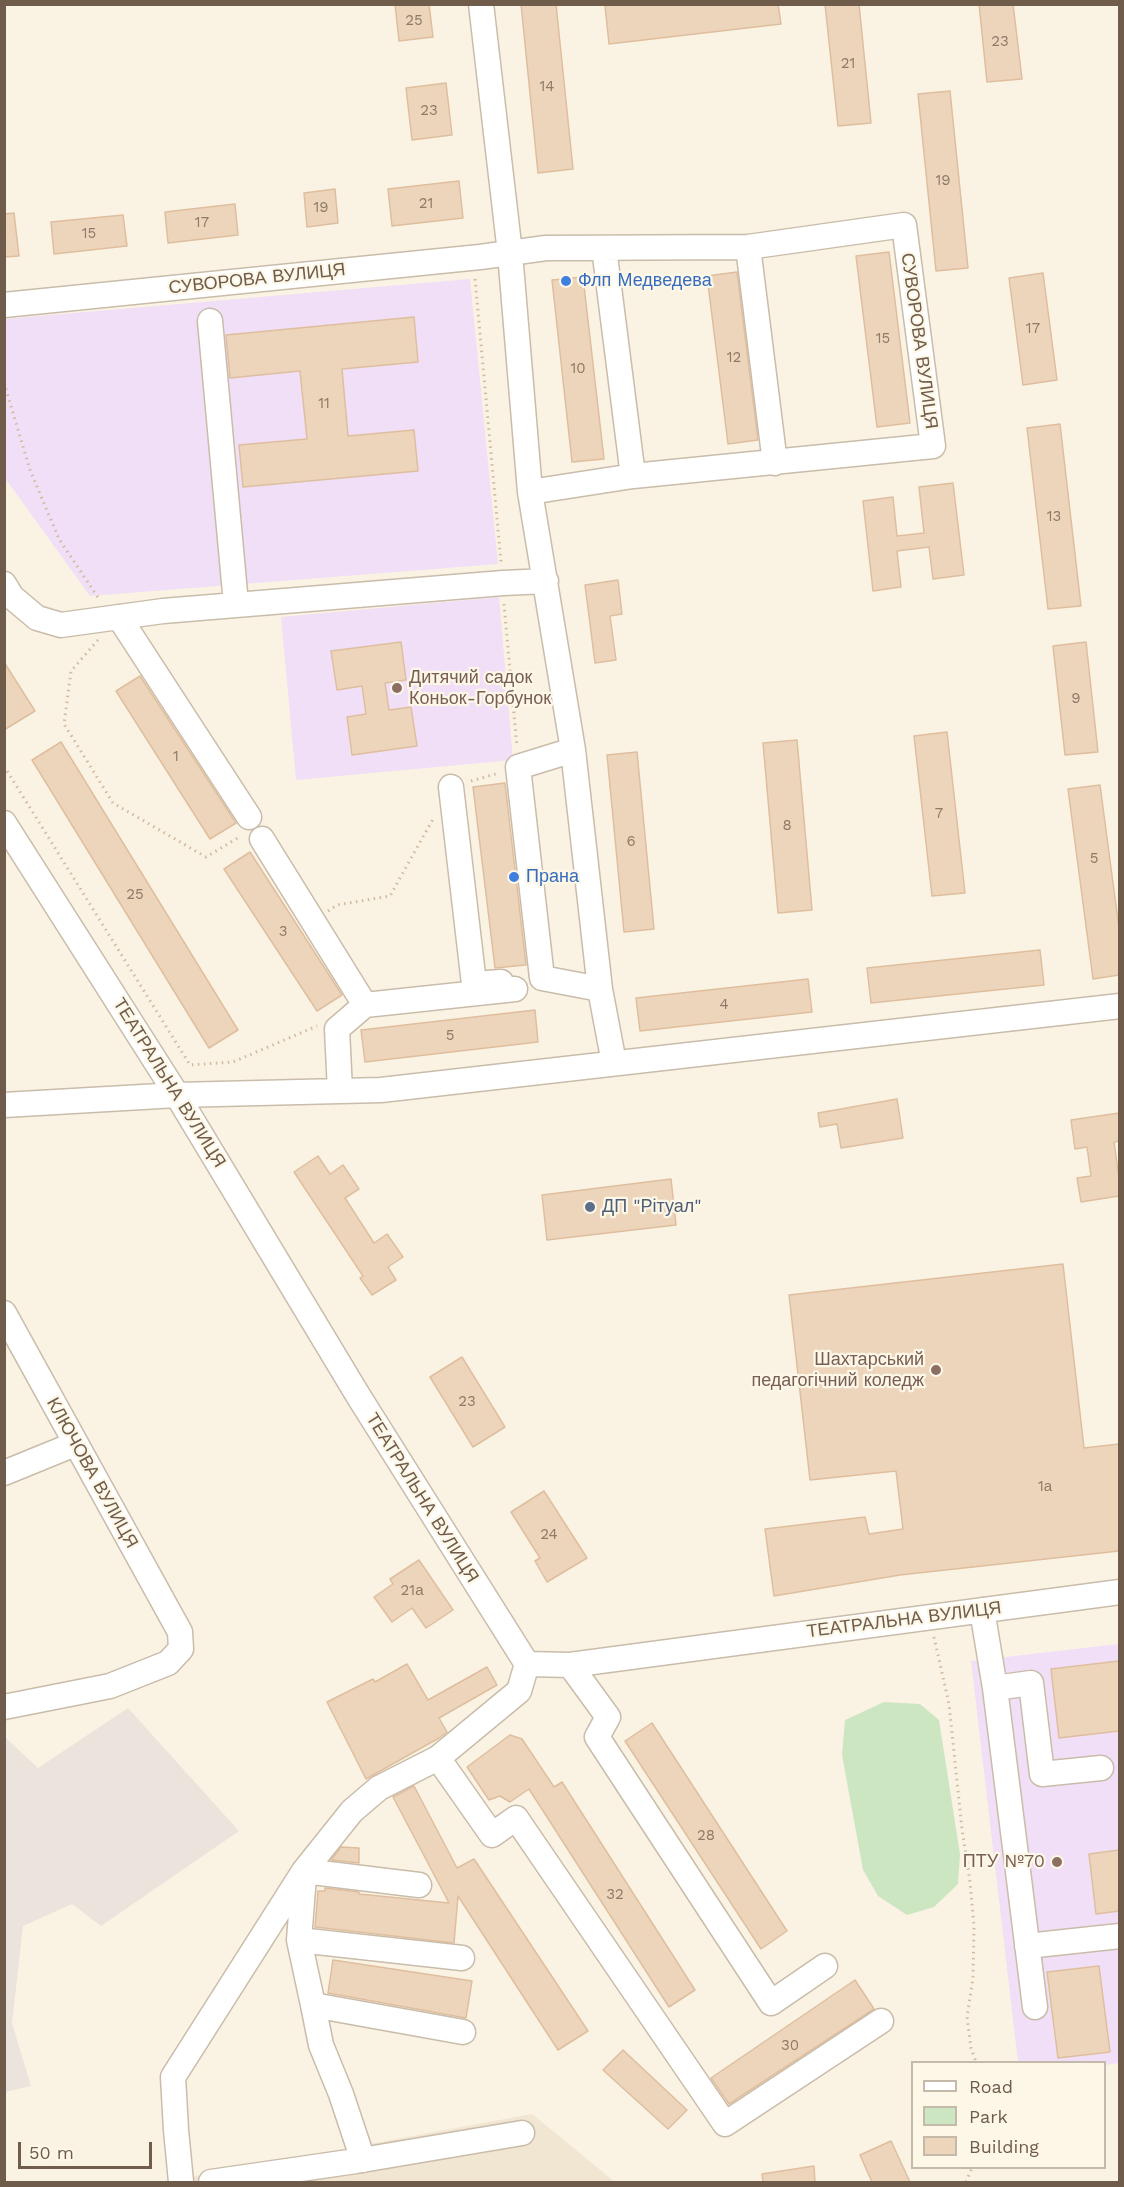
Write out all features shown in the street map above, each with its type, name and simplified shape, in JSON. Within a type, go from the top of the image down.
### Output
[{"type":"street","points":[[481,4],[510,253],[530,492],[573,750],[600,989],[614,1063]]},
{"type":"street","name":"СУВОРОВА ВУЛИЦЯ","points":[[4,305],[480,257],[546,248],[748,247],[904,225],[933,446],[633,476],[530,492]]},
{"type":"street","points":[[748,247],[775,463]]},
{"type":"street","points":[[604,248],[633,476]]},
{"type":"street","points":[[210,321],[236,604]]},
{"type":"street","points":[[4,584],[12,597],[37,618],[61,625],[236,604],[546,581]]},
{"type":"street","points":[[119,617],[365,1005]]},
{"type":"street","points":[[542,978],[518,767],[573,750]]},
{"type":"street","points":[[451,787],[474,984],[542,978],[600,989]]},
{"type":"street","name":"ТЕАТРАЛЬНА ВУЛИЦЯ","points":[[4,823],[177,1095],[359,1397],[527,1664],[570,1665],[1119,1592]]},
{"type":"street","points":[[340,1091],[337,1029],[365,1005],[515,989]]},
{"type":"street","points":[[4,1105],[177,1095],[381,1090],[1119,1006]]},
{"type":"street","name":"КЛЮЧОВА ВУЛИЦЯ","points":[[4,1313],[180,1632],[181,1649],[168,1663],[110,1686],[4,1707]]},
{"type":"street","points":[[4,1473],[75,1444]]},
{"type":"street","points":[[982,1610],[1035,2007]]},
{"type":"street","points":[[181,2182],[173,2077],[304,1871],[352,1811],[379,1788],[438,1758],[519,1691],[527,1664]]},
{"type":"street","points":[[570,1665],[608,1717],[597,1737],[771,2002],[825,1966]]},
{"type":"street","points":[[994,1688],[1031,1683],[1042,1774],[1101,1768]]},
{"type":"street","points":[[438,1758],[492,1834],[516,1818],[725,2124],[881,2021]]},
{"type":"street","points":[[304,1871],[419,1885]]},
{"type":"street","points":[[304,1871],[299,1940],[321,2045],[341,2094],[363,2160]]},
{"type":"street","points":[[1027,1946],[1119,1936]]},
{"type":"street","points":[[299,1940],[462,1958]]},
{"type":"street","points":[[313,2004],[463,2032]]},
{"type":"street","points":[[211,2182],[363,2160],[522,2133]]},
{"type":"path","points":[[451,787],[518,767],[474,273],[480,257]]},
{"type":"path","points":[[4,383],[30,470],[59,539],[99,599],[119,617]]},
{"type":"path","points":[[98,640],[71,671],[64,724],[113,803],[206,857],[252,830]]},
{"type":"path","points":[[4,766],[190,1065],[232,1062],[324,1022]]},
{"type":"path","points":[[313,921],[337,905],[390,896],[434,817]]},
{"type":"path","points":[[930,1616],[941,1677],[949,1704],[970,1882],[974,1926],[973,1978],[967,2017],[971,2048],[976,2061]]},
{"type":"shaded area","points":[[470,279],[498,564],[90,596],[5,478],[4,319]]},
{"type":"shaded area","name":"Дитячий садок Коньок-Горбунок","points":[[499,597],[513,760],[296,780],[281,617]]},
{"type":"shaded area","name":"ПТУ №70","points":[[1119,1644],[1119,2063],[1106,2065],[1106,2061],[1018,2061],[971,1661]]},
{"type":"shaded area","points":[[128,1708],[239,1831],[101,1926],[72,1904],[23,1926],[12,2023],[31,2086],[5,2092],[5,1737],[38,1768]]},
{"type":"shaded area","points":[[532,2114],[615,2182],[163,2182]]},
{"type":"green space","points":[[884,1702],[920,1704],[939,1720],[960,1854],[958,1884],[934,1907],[907,1915],[878,1896],[863,1870],[842,1755],[845,1720]]},
{"type":"building","points":[[395,4],[429,4],[433,37],[399,41]]},
{"type":"building","points":[[521,4],[556,4],[573,169],[538,173]]},
{"type":"building","points":[[614,4],[778,4],[781,24],[609,44],[605,6]]},
{"type":"building","points":[[825,4],[859,4],[871,123],[838,126]]},
{"type":"building","points":[[979,4],[1013,4],[1022,79],[987,82]]},
{"type":"building","points":[[446,83],[452,135],[412,140],[406,88]]},
{"type":"building","points":[[950,91],[968,268],[936,271],[918,94]]},
{"type":"building","points":[[459,181],[463,218],[392,226],[388,189]]},
{"type":"building","points":[[335,189],[338,223],[307,227],[304,193]]},
{"type":"building","points":[[235,204],[238,235],[168,243],[165,212]]},
{"type":"building","points":[[14,213],[19,256],[4,257],[4,214]]},
{"type":"building","points":[[123,215],[127,246],[54,254],[51,222]]},
{"type":"building","points":[[889,252],[910,423],[877,427],[856,256]]},
{"type":"building","points":[[737,272],[758,440],[728,444],[707,276]]},
{"type":"building","points":[[1043,273],[1057,380],[1023,385],[1009,278]]},
{"type":"building","points":[[583,277],[604,459],[572,462],[552,280]]},
{"type":"building","points":[[414,317],[418,362],[342,369],[348,436],[414,430],[418,471],[243,487],[239,445],[307,439],[300,371],[230,378],[226,335]]},
{"type":"building","points":[[1060,424],[1081,606],[1048,609],[1027,428]]},
{"type":"building","points":[[953,483],[964,575],[933,579],[929,547],[897,551],[901,587],[873,591],[863,501],[893,497],[897,536],[924,533],[919,487]]},
{"type":"building","points":[[618,580],[622,614],[610,616],[616,660],[595,663],[585,585]]},
{"type":"building","points":[[401,642],[406,680],[385,683],[389,710],[411,707],[417,746],[352,755],[347,717],[366,714],[362,686],[337,690],[331,651]]},
{"type":"building","points":[[1086,642],[1098,752],[1065,755],[1053,646]]},
{"type":"building","points":[[4,662],[35,711],[4,730]]},
{"type":"building","points":[[140,676],[236,823],[210,839],[116,691]]},
{"type":"building","points":[[947,732],[965,893],[932,896],[914,736]]},
{"type":"building","points":[[797,740],[812,910],[778,913],[763,743]]},
{"type":"building","points":[[61,742],[238,1030],[209,1048],[32,760]]},
{"type":"building","points":[[637,752],[654,929],[624,932],[607,755]]},
{"type":"building","points":[[505,783],[526,965],[495,968],[473,787]]},
{"type":"building","points":[[1100,785],[1119,928],[1119,975],[1093,979],[1068,789]]},
{"type":"building","points":[[250,852],[342,995],[317,1011],[224,869]]},
{"type":"building","points":[[1040,950],[1044,985],[871,1003],[867,968]]},
{"type":"building","points":[[808,979],[812,1012],[640,1031],[636,998]]},
{"type":"building","points":[[535,1010],[538,1042],[365,1062],[361,1030]]},
{"type":"building","points":[[897,1099],[903,1138],[841,1148],[837,1124],[820,1127],[818,1113]]},
{"type":"building","points":[[1119,1113],[1119,1141],[1114,1142],[1119,1196],[1081,1202],[1077,1178],[1091,1176],[1087,1147],[1075,1149],[1071,1120]]},
{"type":"building","points":[[318,1156],[330,1174],[343,1165],[359,1189],[345,1198],[374,1243],[387,1234],[403,1257],[388,1267],[396,1280],[372,1295],[360,1278],[363,1276],[294,1172]]},
{"type":"building","points":[[671,1179],[676,1225],[547,1240],[542,1195]]},
{"type":"building","name":"Шахтарський педагогічний коледж","points":[[1063,1264],[1084,1448],[1119,1444],[1119,1551],[900,1575],[774,1596],[765,1529],[865,1517],[869,1534],[903,1529],[896,1471],[810,1480],[789,1295]]},
{"type":"building","points":[[462,1357],[505,1427],[473,1447],[430,1377]]},
{"type":"building","points":[[544,1491],[587,1558],[547,1582],[535,1561],[540,1558],[511,1512]]},
{"type":"building","points":[[419,1560],[453,1610],[426,1628],[412,1608],[392,1622],[374,1597],[393,1584],[390,1579]]},
{"type":"building","points":[[1119,1661],[1119,1731],[1059,1738],[1051,1669]]},
{"type":"building","points":[[407,1664],[428,1700],[487,1667],[497,1685],[439,1718],[447,1732],[439,1738],[366,1779],[327,1702],[373,1679],[375,1682]]},
{"type":"building","points":[[652,1723],[787,1931],[761,1949],[625,1741]]},
{"type":"building","points":[[510,1735],[522,1739],[554,1787],[562,1782],[695,1990],[669,2007],[529,1789],[510,1802],[500,1796],[489,1800],[467,1767]]},
{"type":"building","points":[[414,1786],[457,1868],[474,1859],[588,2031],[558,2050],[458,1896],[454,1943],[315,1927],[318,1891],[325,1891],[325,1888],[359,1892],[359,1894],[449,1903],[393,1797]]},
{"type":"building","points":[[341,1847],[359,1848],[359,1863],[331,1860]]},
{"type":"building","points":[[1119,1850],[1119,1911],[1096,1914],[1089,1854]]},
{"type":"building","points":[[333,1960],[472,1981],[466,2018],[328,1993]]},
{"type":"building","points":[[1099,1966],[1110,2052],[1058,2058],[1047,1972]]},
{"type":"building","points":[[855,1980],[874,2009],[729,2104],[711,2078]]},
{"type":"building","points":[[623,2050],[687,2110],[668,2129],[603,2070]]},
{"type":"building","points":[[891,2141],[910,2182],[872,2182],[860,2155]]},
{"type":"building","points":[[814,2166],[815,2182],[763,2182],[762,2174]]},
{"type":"place","name":"Флп Медведева","points":[[566,281]]},
{"type":"place","name":"Дитячий садок Коньок-Горбунок","points":[[397,688]]},
{"type":"place","name":"Прана","points":[[514,877]]},
{"type":"place","name":"ДП \"Рітуал\"","points":[[590,1207]]},
{"type":"place","name":"Шахтарський педагогічний коледж","points":[[936,1370]]},
{"type":"place","name":"ПТУ №70","points":[[1057,1862]]}]
